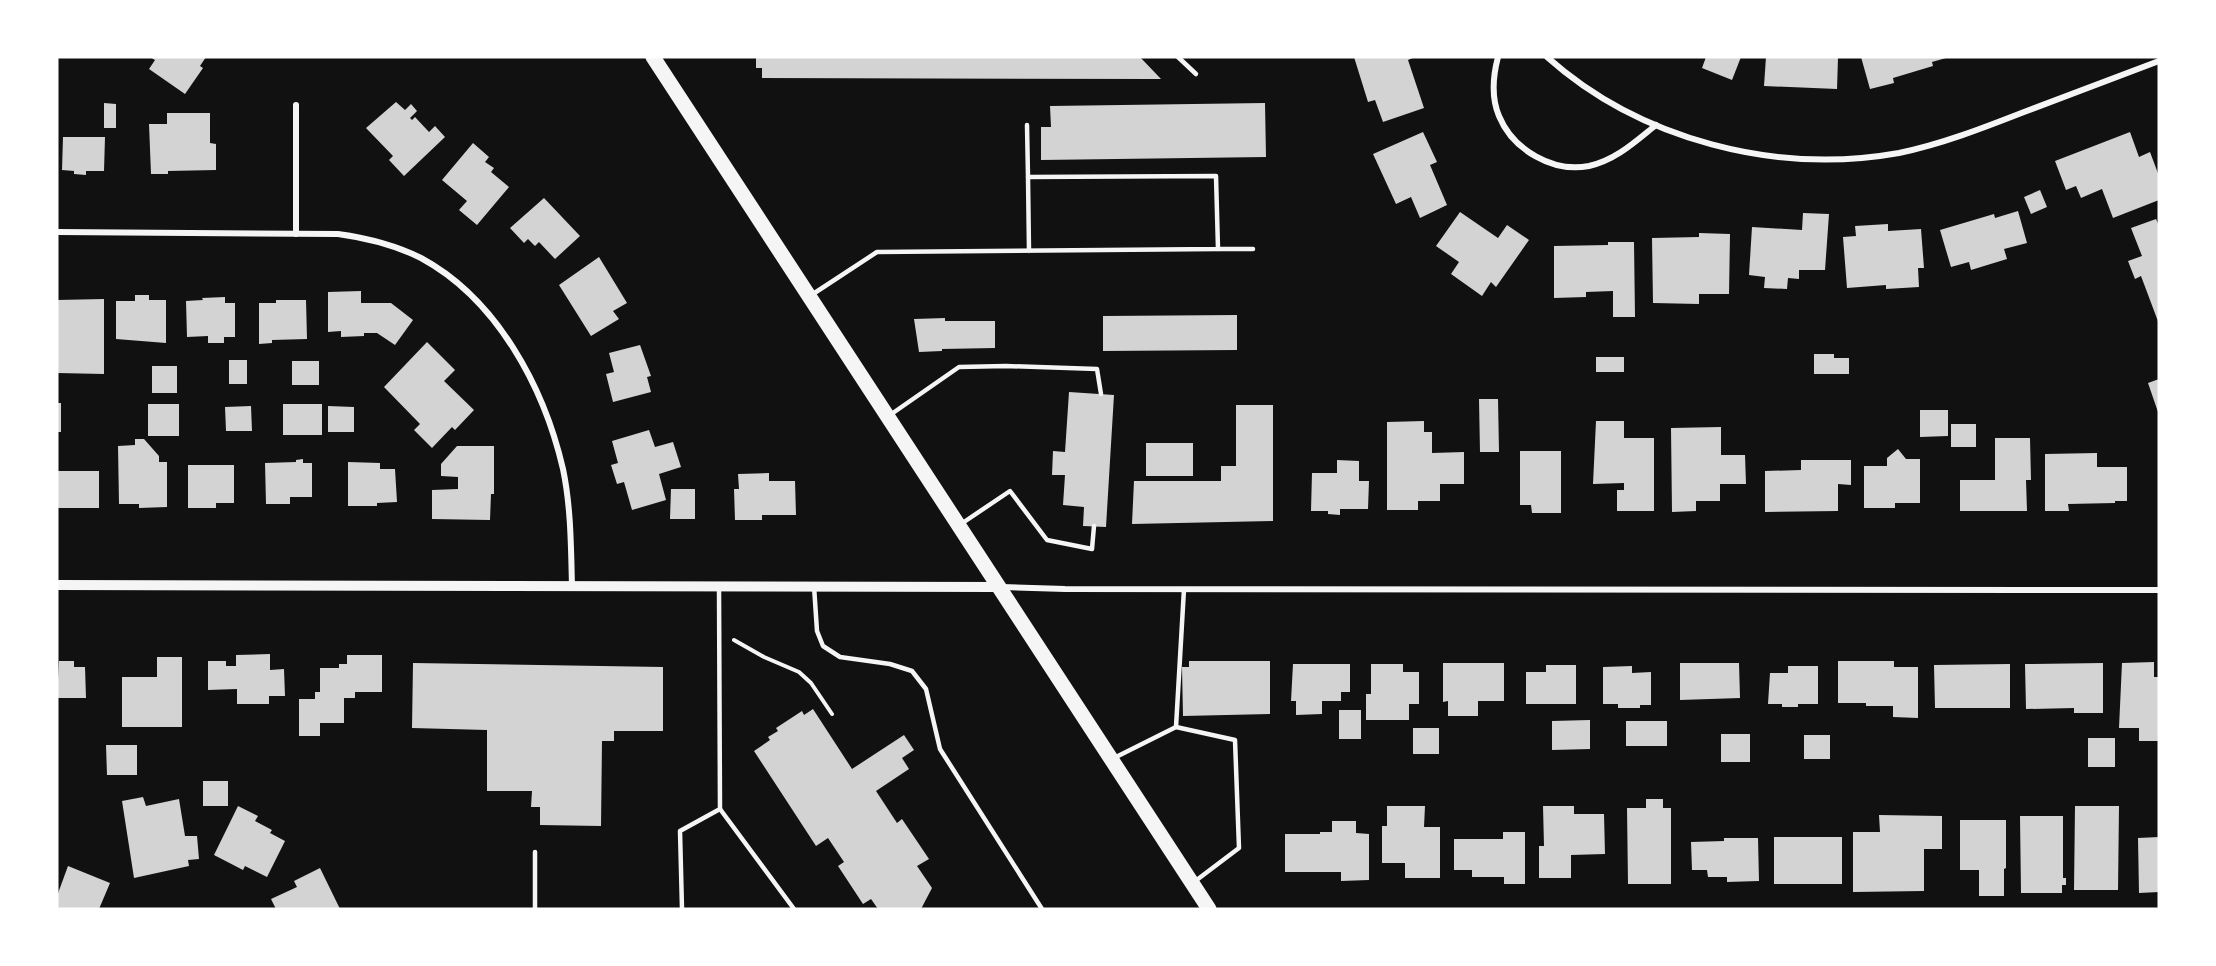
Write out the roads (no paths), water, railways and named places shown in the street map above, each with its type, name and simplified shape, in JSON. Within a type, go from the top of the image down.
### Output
[{"type":"main road","points":[[653,57],[1209,909]]},
{"type":"street","points":[[1498,57],[1494,75],[1494,94],[1499,116],[1510,135],[1527,150],[1546,162],[1568,167],[1589,166],[1608,160],[1656,125]]},
{"type":"street","points":[[1547,57],[1597,95],[1656,125],[1706,144],[1782,157],[1818,159],[1890,154],[1938,143],[1974,132],[2159,60]]},
{"type":"street","points":[[296,105],[296,234]]},
{"type":"street","points":[[57,232],[338,234],[364,237],[411,254],[445,273],[488,314],[507,339],[541,401],[563,470],[568,506],[572,587]]},
{"type":"street","points":[[57,585],[814,586],[998,587],[1065,590],[2159,590]]},
{"type":"lane","points":[[1178,57],[1196,74]]},
{"type":"lane","points":[[1027,125],[1029,251]]},
{"type":"lane","points":[[1028,177],[1216,176],[1218,249]]},
{"type":"lane","points":[[810,296],[877,252],[1253,249]]},
{"type":"lane","points":[[888,416],[959,367],[1097,369],[1101,394]]},
{"type":"lane","points":[[958,526],[1010,491],[1047,540],[1092,549],[1094,526]]},
{"type":"lane","points":[[814,586],[817,631],[822,646],[840,657],[890,664],[912,671],[926,689],[940,749],[1042,909]]},
{"type":"lane","points":[[719,587],[720,809],[794,909]]},
{"type":"lane","points":[[1176,727],[1184,590]]},
{"type":"lane","points":[[1113,759],[1176,727],[1235,740],[1239,848],[1192,883]]},
{"type":"lane","points":[[682,909],[680,831],[720,809]]},
{"type":"lane","points":[[535,852],[535,909]]}]
